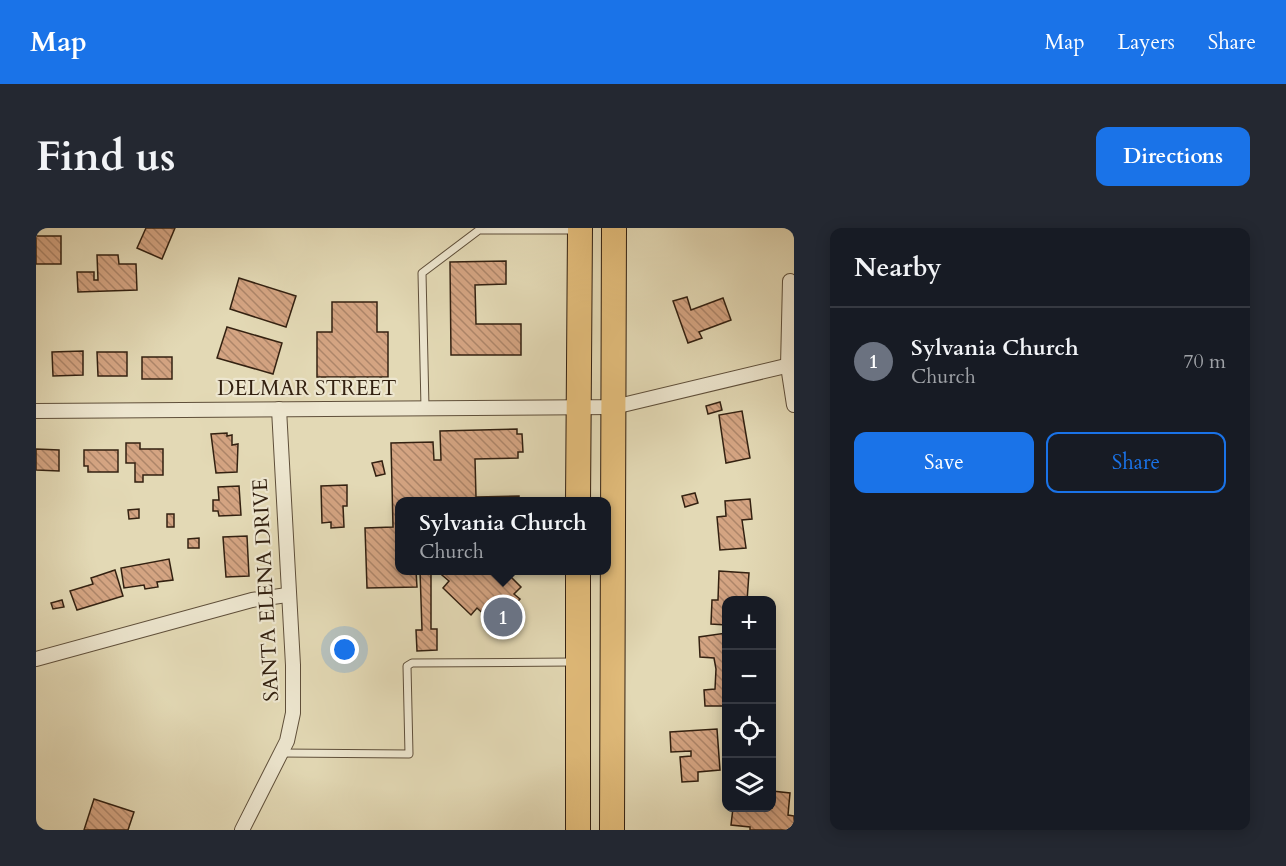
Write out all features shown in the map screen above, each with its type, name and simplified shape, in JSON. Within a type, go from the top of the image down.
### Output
[{"type":"highway","points":[[612,830],[614,228]]},
{"type":"highway","points":[[578,497],[580,229]]},
{"type":"highway","points":[[578,575],[578,830]]},
{"type":"street","points":[[790,281],[794,405]]},
{"type":"street","name":"DELMAR STREET","points":[[36,411],[614,407],[791,365]]},
{"type":"street","name":"SANTA ELENA DRIVE","points":[[242,830],[281,753],[293,713],[293,665],[287,595],[279,410]]},
{"type":"street","points":[[36,659],[252,600],[287,595]]},
{"type":"lane","points":[[424,408],[422,273],[479,230],[580,229]]},
{"type":"lane","points":[[281,753],[408,754],[407,666],[412,663],[578,662]]},
{"type":"building","points":[[146,228],[175,228],[162,259],[137,248]]},
{"type":"building","points":[[36,236],[61,236],[61,264],[36,264]]},
{"type":"building","points":[[97,255],[118,255],[119,264],[136,264],[137,290],[78,292],[77,272],[94,272],[94,280],[98,280]]},
{"type":"building","points":[[506,261],[506,284],[475,285],[476,324],[521,324],[521,355],[451,355],[450,262]]},
{"type":"building","points":[[239,278],[296,296],[286,327],[230,309]]},
{"type":"building","points":[[687,297],[691,310],[723,298],[731,320],[699,332],[702,338],[688,343],[673,301]]},
{"type":"building","points":[[332,302],[377,302],[377,332],[388,332],[388,377],[317,377],[317,332],[332,332]]},
{"type":"building","points":[[227,327],[282,343],[273,374],[217,358]]},
{"type":"building","points":[[83,351],[83,375],[53,376],[52,352]]},
{"type":"building","points":[[97,352],[127,352],[127,376],[98,376]]},
{"type":"building","points":[[142,357],[172,357],[172,379],[142,379]]},
{"type":"building","points":[[720,402],[722,410],[708,414],[706,406]]},
{"type":"building","points":[[742,411],[750,458],[726,463],[719,415]]},
{"type":"building","points":[[517,429],[517,434],[522,434],[523,452],[518,452],[518,458],[475,459],[476,497],[395,497],[395,575],[416,575],[417,587],[367,588],[365,528],[393,527],[391,443],[433,442],[434,460],[441,460],[440,431]]},
{"type":"building","points":[[227,433],[227,436],[232,435],[232,445],[238,444],[237,472],[216,473],[211,434]]},
{"type":"building","points":[[126,443],[140,443],[140,449],[163,449],[163,475],[143,475],[143,482],[135,482],[135,463],[126,463]]},
{"type":"building","points":[[36,449],[59,450],[59,471],[36,470]]},
{"type":"building","points":[[84,450],[118,450],[118,472],[88,472],[88,466],[84,466]]},
{"type":"building","points":[[382,461],[385,474],[376,476],[372,463]]},
{"type":"building","points":[[347,485],[347,506],[343,506],[344,527],[331,528],[331,522],[322,523],[321,486]]},
{"type":"building","points":[[239,486],[241,515],[219,516],[218,511],[213,511],[213,500],[219,500],[218,487]]},
{"type":"building","points":[[695,493],[698,503],[685,507],[682,496]]},
{"type":"building","points":[[750,499],[752,519],[742,520],[746,548],[720,550],[717,517],[726,516],[725,501]]},
{"type":"building","points":[[139,509],[139,518],[129,519],[128,510]]},
{"type":"building","points":[[167,514],[174,514],[174,527],[167,527]]},
{"type":"building","points":[[247,536],[249,576],[226,577],[223,537]]},
{"type":"building","points":[[199,538],[199,548],[188,548],[188,539]]},
{"type":"building","points":[[169,559],[173,580],[157,582],[158,587],[145,589],[144,585],[124,588],[121,568]]},
{"type":"building","points":[[115,570],[123,596],[77,610],[70,591],[93,584],[91,578]]},
{"type":"building","points":[[719,571],[749,573],[747,596],[722,596],[722,625],[711,624],[712,600],[718,600]]},
{"type":"building","points":[[420,575],[431,575],[431,629],[437,629],[437,650],[417,651],[416,630],[422,630]]},
{"type":"building","points":[[442,575],[509,575],[521,587],[514,594],[520,599],[502,618],[497,613],[490,620],[477,608],[471,615],[443,588],[449,581]]},
{"type":"building","points":[[62,600],[64,607],[53,609],[51,603]]},
{"type":"building","points":[[722,634],[722,706],[705,706],[704,690],[715,689],[716,669],[714,658],[700,657],[699,637]]},
{"type":"building","points":[[717,729],[720,770],[698,772],[698,781],[682,782],[680,757],[691,756],[691,751],[671,752],[670,732]]},
{"type":"building","points":[[776,791],[790,793],[788,815],[794,816],[794,830],[750,830],[750,827],[731,825],[733,812],[776,812]]},
{"type":"building","points":[[94,799],[134,812],[128,830],[84,830]]},
{"type":"place","name":"Sylvania Church","points":[[503,617]]}]
